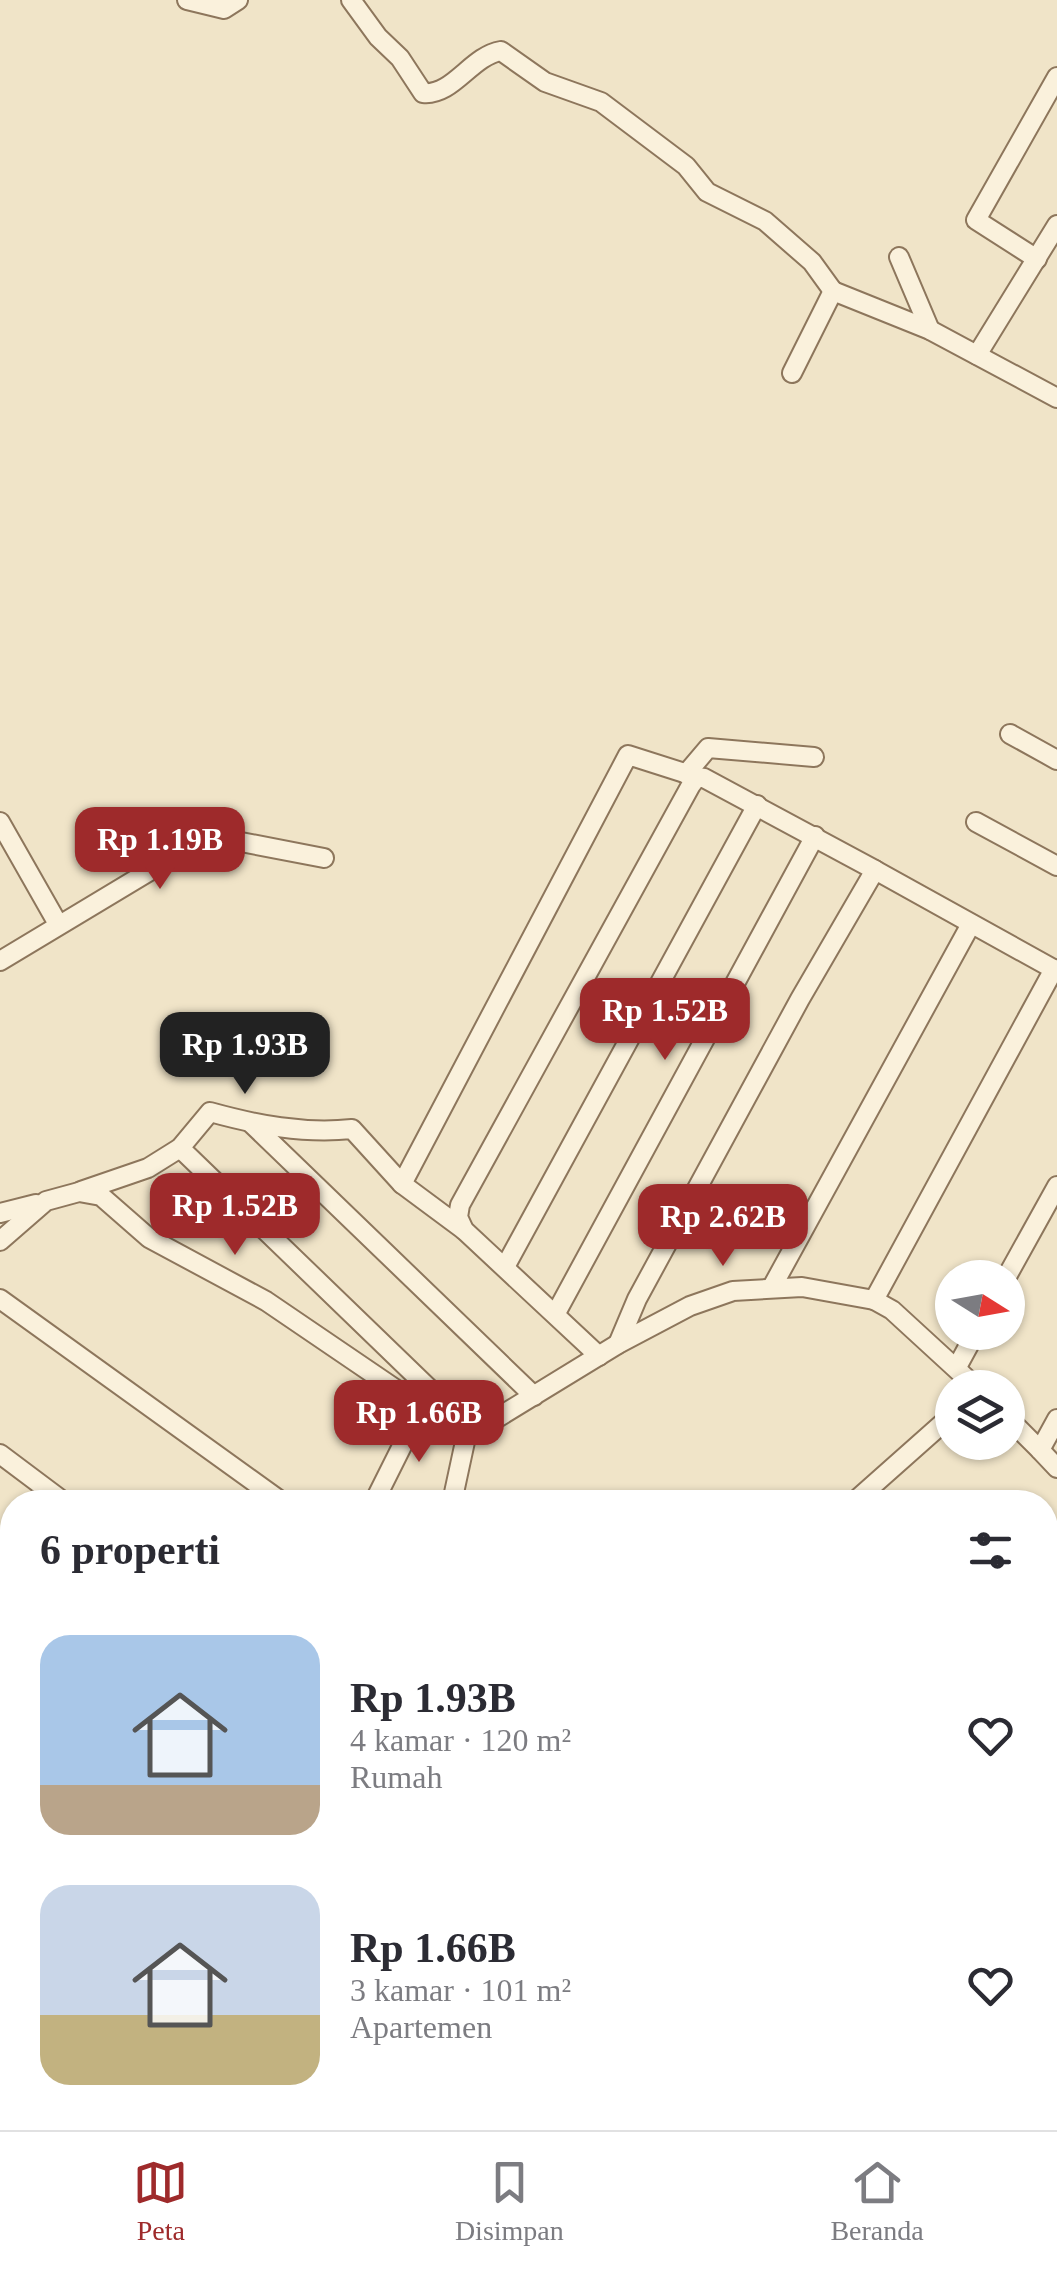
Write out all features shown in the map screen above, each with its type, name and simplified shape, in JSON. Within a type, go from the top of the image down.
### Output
[{"type":"street","points":[[187,0],[229,8],[238,0]]},
{"type":"street","points":[[351,0],[378,37],[400,58],[422,93],[438,92],[468,67],[501,50],[545,82],[601,102],[686,166],[707,192],[748,211],[783,234],[812,262],[833,291],[930,330],[1056,394]]},
{"type":"street","points":[[1036,259],[976,220],[1057,78]]},
{"type":"street","points":[[977,355],[1057,225]]},
{"type":"street","points":[[899,257],[930,330]]},
{"type":"street","points":[[792,373],[833,291]]},
{"type":"street","points":[[1010,734],[1057,760]]},
{"type":"street","points":[[464,1230],[458,1218],[460,1205],[708,748],[814,757]]},
{"type":"street","points":[[402,1184],[628,755],[692,775],[757,805],[1055,970],[874,1300]]},
{"type":"street","points":[[505,1267],[757,805]]},
{"type":"street","points":[[0,822],[58,924]]},
{"type":"street","points":[[976,822],[1057,866]]},
{"type":"street","points":[[556,1313],[815,836]]},
{"type":"street","points":[[0,961],[173,857],[198,837],[324,858]]},
{"type":"street","points":[[618,1344],[637,1299],[800,998],[876,870]]},
{"type":"street","points":[[772,1287],[970,924]]},
{"type":"street","points":[[0,1214],[148,1168],[180,1148],[210,1112],[252,1124],[322,1132],[352,1129],[402,1184],[464,1230],[598,1356]]},
{"type":"street","points":[[252,1124],[534,1396]]},
{"type":"street","points":[[180,1148],[470,1435]]},
{"type":"street","points":[[1016,1260],[1057,1186]]},
{"type":"street","points":[[79,1192],[100,1196],[149,1238],[266,1301],[470,1435]]},
{"type":"street","points":[[0,1240],[46,1201]]},
{"type":"street","points":[[455,1490],[470,1435],[618,1344],[690,1306],[732,1291],[802,1287],[874,1300],[892,1310],[960,1370]]},
{"type":"street","points":[[0,1299],[265,1490]]},
{"type":"street","points":[[957,1367],[966,1350]]},
{"type":"street","points":[[380,1490],[422,1406]]},
{"type":"street","points":[[1040,1450],[1057,1419]]},
{"type":"street","points":[[868,1490],[935,1431]]},
{"type":"street","points":[[1025,1435],[1057,1468]]},
{"type":"street","points":[[0,1454],[48,1490]]}]
